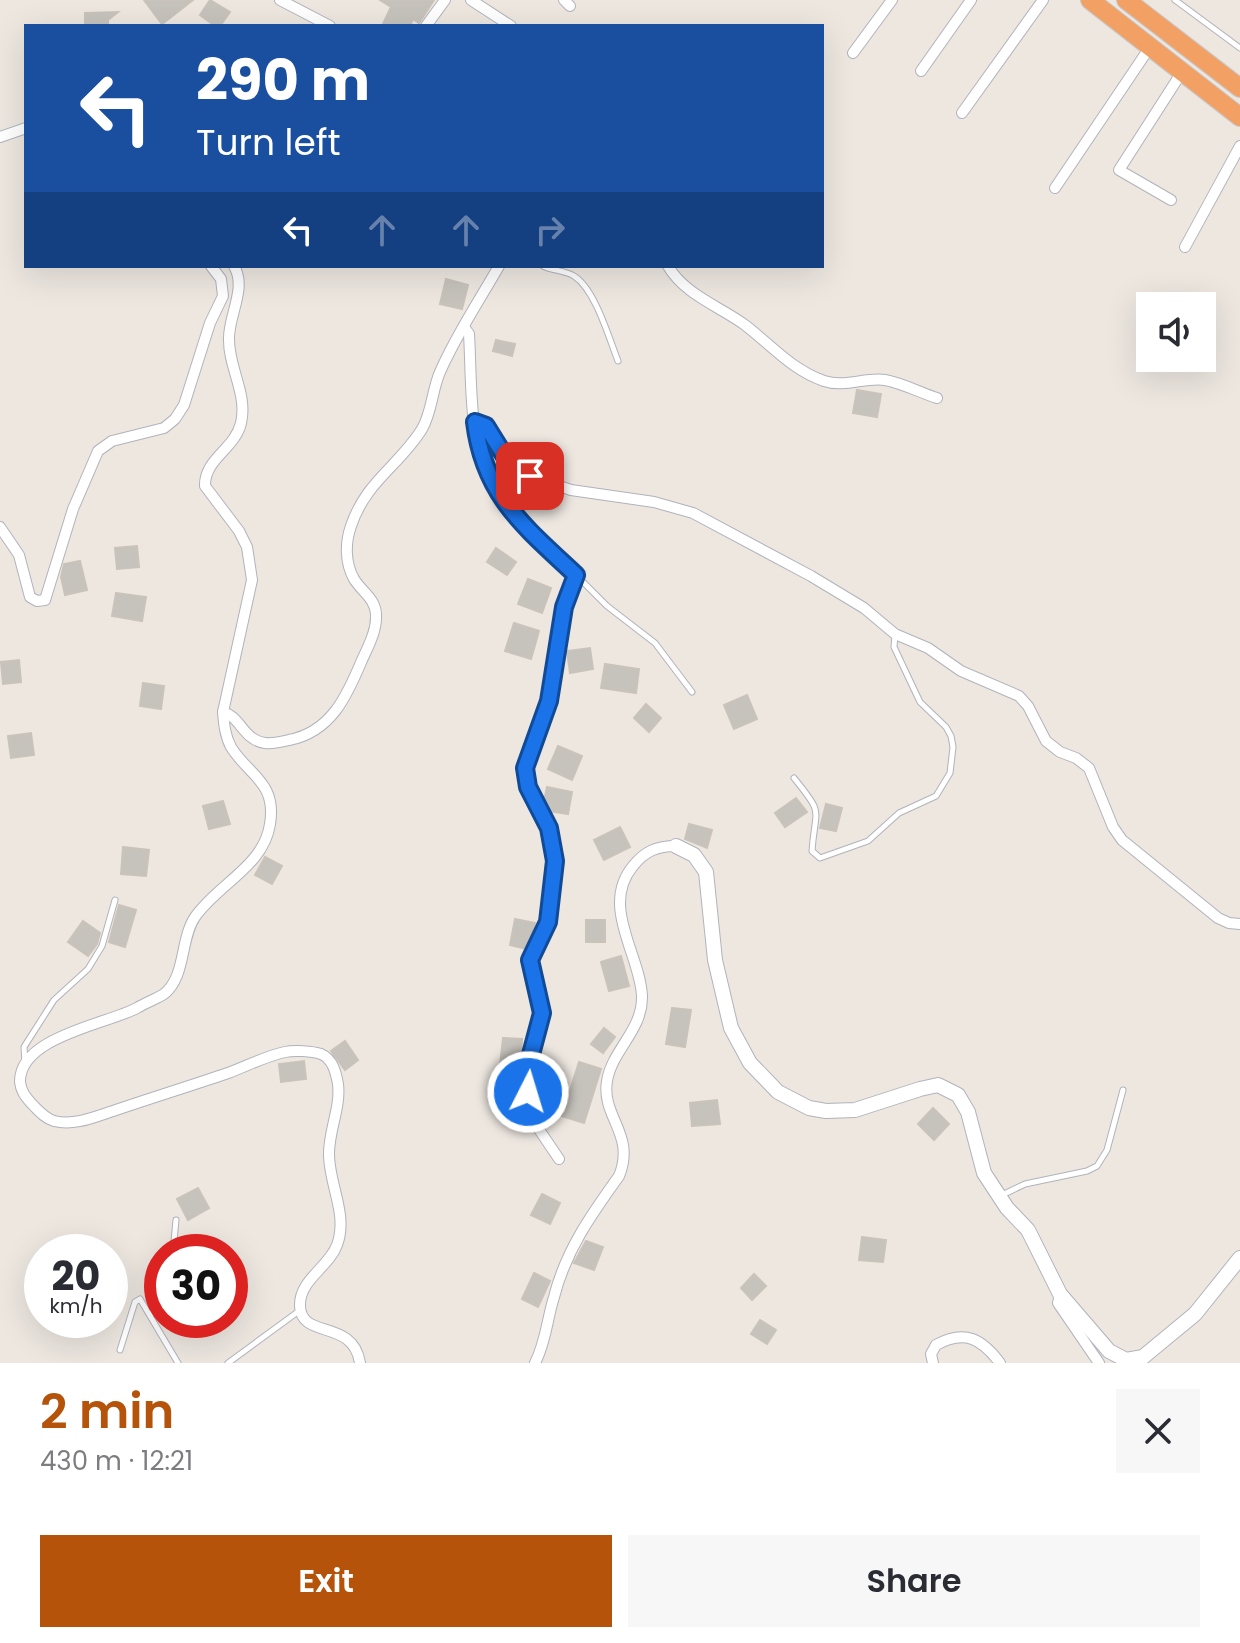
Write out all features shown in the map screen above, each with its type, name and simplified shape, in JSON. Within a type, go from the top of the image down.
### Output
[{"type":"highway","points":[[1090,0],[1240,117]]},
{"type":"highway","points":[[1126,0],[1240,88]]},
{"type":"street","points":[[280,0],[326,24]]},
{"type":"street","points":[[427,24],[445,0]]},
{"type":"street","points":[[471,0],[508,24]]},
{"type":"street","points":[[853,53],[892,0]]},
{"type":"street","points":[[921,71],[971,0]]},
{"type":"street","points":[[962,113],[1043,0]]},
{"type":"street","points":[[1055,188],[1150,47]]},
{"type":"street","points":[[1171,200],[1119,170],[1182,72]]},
{"type":"street","points":[[0,137],[24,129]]},
{"type":"street","points":[[1185,247],[1240,146]]},
{"type":"street","points":[[0,527],[19,555],[30,597],[37,601],[45,600],[73,509],[98,451],[112,441],[164,428],[184,405],[210,323],[223,296],[221,279],[213,268]]},
{"type":"street","points":[[235,268],[240,283],[229,339],[230,357],[241,396],[241,422],[231,445],[208,468],[205,486],[239,531],[247,547],[252,580],[223,712],[224,725],[232,749],[254,771],[267,793],[270,824],[259,852],[194,918],[187,931],[178,970],[165,993],[128,1012],[79,1028],[48,1044],[25,1064],[20,1086],[45,1118],[69,1123],[167,1094],[287,1051],[313,1053],[327,1058],[334,1068],[338,1090],[329,1159],[340,1209],[340,1236],[331,1258],[307,1286],[300,1310],[313,1326],[350,1339],[358,1351],[360,1363]]},
{"type":"street","points":[[223,712],[231,714],[254,740],[274,743],[301,738],[317,731],[338,708],[361,664],[377,619],[373,601],[354,579],[349,567],[347,540],[351,525],[368,491],[424,426],[439,375],[498,268]]},
{"type":"street","points":[[669,268],[689,290],[743,324],[797,369],[839,385],[884,380],[937,398]]},
{"type":"street","points":[[464,327],[469,334],[475,422],[482,461],[493,486],[506,505],[576,575],[564,607],[549,701],[525,768],[528,787],[549,828],[555,861],[548,922],[530,960],[542,1013],[529,1062],[528,1092],[538,1128],[559,1159]]},
{"type":"street","points":[[475,422],[486,426],[504,455],[530,476],[571,490],[654,502],[693,513],[811,576],[864,608],[895,634],[928,648],[972,677],[1019,696],[1028,706],[1046,741],[1089,768],[1113,827],[1122,840],[1218,918],[1240,924]]},
{"type":"street","points":[[535,1363],[571,1247],[619,1176],[623,1165],[624,1144],[609,1105],[607,1082],[637,1024],[642,998],[621,923],[625,880],[629,870],[646,853],[656,848],[676,846],[694,855],[706,872],[715,960],[731,1028],[750,1063],[762,1077],[793,1101],[826,1111],[855,1110],[938,1085],[949,1089],[965,1104],[984,1173],[1028,1230],[1060,1294],[1109,1351],[1126,1360],[1143,1357],[1195,1314],[1240,1258]]},
{"type":"street","points":[[1060,1294],[1058,1303],[1099,1363]]},
{"type":"street","points":[[933,1363],[931,1354],[936,1345],[956,1338],[972,1339],[987,1345],[1000,1363]]},
{"type":"lane","points":[[1175,0],[1240,48]]},
{"type":"lane","points":[[550,268],[570,274],[583,284],[592,298],[618,361]]},
{"type":"lane","points":[[576,575],[607,606],[655,643],[692,692]]},
{"type":"lane","points":[[794,778],[814,804],[817,821],[812,851],[820,858],[859,846],[899,813],[929,801],[941,790],[950,773],[953,741],[946,727],[920,702],[894,647],[895,634]]},
{"type":"lane","points":[[25,1064],[24,1047],[54,1000],[88,969],[102,946],[115,900]]},
{"type":"lane","points":[[999,1196],[1025,1184],[1087,1171],[1097,1166],[1107,1150],[1123,1090]]},
{"type":"lane","points":[[175,1234],[176,1220]]},
{"type":"lane","points":[[120,1350],[136,1300],[141,1300],[144,1305]]},
{"type":"lane","points":[[228,1363],[300,1310]]},
{"type":"lane","points":[[164,1338],[178,1363]]},
{"type":"building","points":[[144,0],[193,0],[162,24]]},
{"type":"building","points":[[210,0],[230,12],[221,24],[212,24],[200,15]]},
{"type":"building","points":[[380,0],[434,0],[419,23],[413,19],[411,24],[383,24],[391,7]]},
{"type":"building","points":[[118,12],[108,20],[108,24],[85,24],[85,13]]},
{"type":"building","points":[[446,279],[468,285],[462,309],[440,304]]},
{"type":"building","points":[[496,340],[515,344],[512,356],[493,351]]},
{"type":"building","points":[[857,390],[881,394],[877,417],[853,413]]},
{"type":"building","points":[[137,546],[139,567],[117,569],[115,548]]},
{"type":"building","points":[[496,548],[516,562],[507,575],[487,562]]},
{"type":"building","points":[[80,561],[87,590],[65,595],[61,577],[64,564]]},
{"type":"building","points":[[528,579],[551,588],[542,613],[518,604]]},
{"type":"building","points":[[116,593],[146,597],[142,621],[112,616]]},
{"type":"building","points":[[514,623],[539,631],[531,659],[505,651]]},
{"type":"building","points":[[590,648],[593,669],[570,673],[567,651]]},
{"type":"building","points":[[19,660],[21,682],[3,684],[1,662]]},
{"type":"building","points":[[605,664],[639,669],[636,693],[601,688]]},
{"type":"building","points":[[143,683],[164,686],[161,709],[140,706]]},
{"type":"building","points":[[747,695],[757,719],[734,729],[724,705]]},
{"type":"building","points":[[646,704],[661,718],[649,732],[634,718]]},
{"type":"building","points":[[31,733],[34,755],[11,758],[8,736]]},
{"type":"building","points":[[558,746],[582,756],[572,780],[548,769]]},
{"type":"building","points":[[547,787],[572,792],[568,814],[549,811],[544,801]]},
{"type":"building","points":[[796,798],[807,812],[785,827],[775,813]]},
{"type":"building","points":[[223,801],[230,824],[209,829],[203,806]]},
{"type":"building","points":[[826,804],[842,808],[836,831],[820,828]]},
{"type":"building","points":[[689,824],[712,830],[707,848],[685,839]]},
{"type":"building","points":[[620,827],[630,847],[604,860],[594,840]]},
{"type":"building","points":[[123,847],[149,850],[146,876],[121,874]]},
{"type":"building","points":[[265,857],[282,866],[272,884],[255,875]]},
{"type":"building","points":[[119,905],[136,910],[125,947],[109,942]]},
{"type":"building","points":[[515,919],[535,923],[527,949],[510,945]]},
{"type":"building","points":[[586,920],[605,920],[605,942],[586,942]]},
{"type":"building","points":[[83,921],[100,933],[97,944],[88,956],[68,942]]},
{"type":"building","points":[[621,956],[629,986],[609,991],[601,962]]},
{"type":"building","points":[[672,1008],[691,1010],[685,1047],[666,1044]]},
{"type":"building","points":[[604,1028],[615,1037],[603,1053],[591,1044]]},
{"type":"building","points":[[503,1038],[522,1039],[520,1067],[500,1065]]},
{"type":"building","points":[[345,1041],[358,1060],[345,1070],[331,1051]]},
{"type":"building","points":[[304,1061],[306,1079],[281,1082],[279,1064]]},
{"type":"building","points":[[579,1062],[601,1069],[584,1123],[562,1116]]},
{"type":"building","points":[[717,1100],[720,1124],[692,1126],[690,1103]]},
{"type":"building","points":[[933,1108],[949,1124],[934,1140],[918,1124]]},
{"type":"building","points":[[198,1188],[209,1208],[188,1220],[177,1199]]},
{"type":"building","points":[[542,1194],[560,1203],[550,1224],[531,1215]]},
{"type":"building","points":[[862,1237],[886,1240],[883,1262],[859,1260]]},
{"type":"building","points":[[586,1241],[603,1247],[594,1270],[574,1263]]},
{"type":"building","points":[[534,1273],[550,1281],[538,1307],[522,1299]]},
{"type":"building","points":[[754,1274],[766,1286],[752,1300],[741,1288]]},
{"type":"building","points":[[760,1320],[776,1330],[767,1344],[751,1334]]},
{"type":"route","points":[[528,1092],[529,1062],[542,1013],[529,965],[548,922],[555,861],[549,828],[528,787],[525,768],[549,701],[564,607],[576,575],[506,505],[493,486],[482,461],[475,422],[486,426],[504,455],[530,476]]}]
